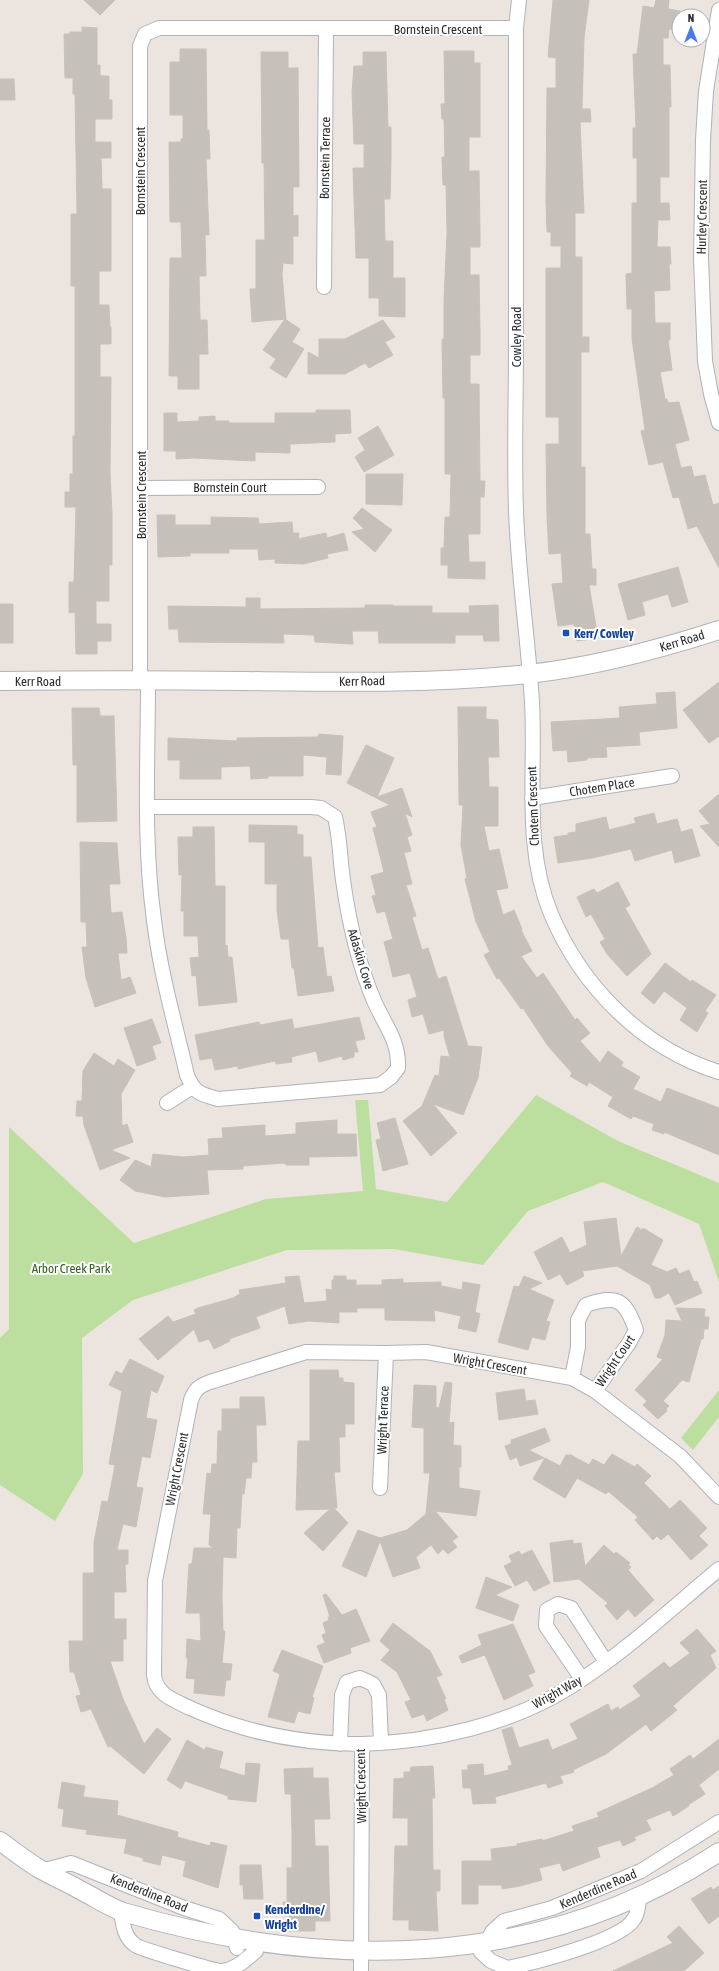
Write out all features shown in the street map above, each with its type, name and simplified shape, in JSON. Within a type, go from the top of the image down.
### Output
[{"type":"street","name":"Cowley Road","points":[[519,0],[516,28],[516,507],[529,674]]},
{"type":"street","name":"Hurley Crescent","points":[[718,416],[705,361],[701,258],[703,133],[706,91],[716,43],[719,10]]},
{"type":"street","name":"Bornstein Crescent","points":[[144,680],[141,488],[140,46],[145,34],[158,28],[516,28]]},
{"type":"street","name":"Bornstein Terrace","points":[[324,287],[326,29]]},
{"type":"street","name":"Bornstein Court","points":[[141,488],[318,487]]},
{"type":"street","name":"Kerr Road","points":[[0,681],[144,680],[310,682],[464,680],[529,674],[587,665],[672,645],[719,630]]},
{"type":"street","name":"Chotem Crescent","points":[[529,674],[532,703],[532,840],[539,879],[558,926],[570,950],[594,987],[625,1020],[659,1044],[702,1066],[719,1072]]},
{"type":"street","points":[[144,680],[151,896],[157,946],[185,1067],[192,1086],[167,1103]]},
{"type":"street","name":"Chotem Place","points":[[532,798],[672,776]]},
{"type":"street","name":"Adaskin Cove","points":[[148,807],[311,807],[321,808],[335,817],[339,834],[345,898],[356,949],[364,978],[381,1017],[396,1044],[398,1056],[398,1068],[391,1077],[380,1085],[218,1099],[197,1092],[192,1086]]},
{"type":"street","name":"Wright Court","points":[[572,1378],[578,1348],[578,1320],[586,1305],[604,1299],[620,1302],[629,1312],[636,1330],[629,1343],[595,1391]]},
{"type":"street","name":"Wright Crescent","points":[[362,1966],[362,1744],[310,1742],[262,1734],[213,1719],[163,1695],[155,1684],[155,1581],[191,1400],[199,1387],[306,1352],[426,1352],[572,1378],[595,1391],[680,1456],[719,1497]]},
{"type":"street","name":"Wright Terrace","points":[[380,1488],[386,1353]]},
{"type":"street","name":"Wright Way","points":[[362,1744],[417,1740],[487,1724],[534,1706],[582,1680],[719,1569]]},
{"type":"street","points":[[582,1680],[546,1626],[547,1610],[558,1604],[571,1608],[606,1662]]},
{"type":"street","points":[[340,1744],[342,1695],[347,1682],[360,1678],[373,1684],[379,1695],[381,1743]]},
{"type":"street","name":"Kenderdine Road","points":[[481,1952],[492,1932],[504,1921],[552,1908],[641,1871],[719,1822]]},
{"type":"street","name":"Kenderdine Road","points":[[0,1841],[39,1869],[45,1870],[121,1912],[176,1932],[237,1948],[331,1960],[362,1966],[481,1952],[542,1938],[597,1918],[639,1899],[692,1870],[719,1852]]},
{"type":"street","name":"Kenderdine Road","points":[[45,1870],[71,1863],[184,1908],[219,1919],[232,1931],[237,1948]]},
{"type":"street","name":"Kenderdine Road","points":[[481,1952],[491,1961],[507,1968],[590,1945],[628,1927],[635,1919],[639,1899]]},
{"type":"street","points":[[121,1912],[124,1930],[135,1945],[179,1959],[221,1971],[236,1967],[256,1951]]},
{"type":"green space","name":"Arbor Creek Park","points":[[536,1095],[618,1141],[719,1183],[719,1282],[699,1224],[603,1182],[528,1211],[483,1265],[394,1249],[287,1250],[133,1300],[82,1338],[83,1474],[55,1521],[0,1485],[0,1338],[9,1329],[9,1127],[134,1243],[266,1199],[363,1191],[355,1100],[368,1100],[376,1189],[447,1202]]},
{"type":"green space","points":[[719,1390],[719,1417],[693,1450],[681,1438]]},
{"type":"building","points":[[84,0],[115,0],[100,15]]},
{"type":"building","points":[[553,0],[589,0],[584,38],[582,109],[590,109],[591,122],[580,122],[584,213],[575,213],[575,257],[582,257],[582,337],[589,337],[589,352],[581,352],[581,467],[585,467],[585,534],[590,534],[592,569],[596,569],[596,585],[589,585],[598,638],[577,641],[574,624],[558,626],[552,584],[563,583],[561,553],[549,554],[547,517],[546,444],[559,444],[559,417],[546,417],[546,268],[561,268],[561,246],[551,246],[551,232],[547,232],[546,201],[547,88],[556,88],[556,58],[548,57]]},
{"type":"building","points":[[656,0],[669,0],[668,9],[671,10],[671,29],[669,29],[668,38],[663,38],[663,65],[670,65],[671,107],[669,107],[669,177],[660,177],[660,203],[669,203],[670,220],[658,220],[657,247],[670,247],[670,290],[654,291],[655,323],[670,323],[670,340],[668,340],[672,370],[660,372],[665,399],[667,399],[668,403],[679,402],[689,440],[675,444],[681,468],[691,466],[694,477],[705,475],[713,505],[719,503],[719,568],[697,526],[688,529],[679,497],[673,498],[663,462],[649,465],[641,431],[645,430],[632,339],[632,309],[627,309],[626,274],[632,273],[632,203],[637,203],[637,158],[633,158],[633,128],[636,128],[633,54],[637,54],[643,6],[654,8]]},
{"type":"building","points":[[82,27],[97,28],[97,65],[100,65],[100,76],[109,76],[109,100],[112,100],[112,119],[95,119],[95,142],[111,142],[111,158],[101,158],[102,189],[111,189],[111,271],[99,271],[99,305],[109,305],[111,327],[111,344],[100,344],[100,377],[111,377],[110,474],[112,565],[109,565],[109,601],[96,601],[96,624],[111,624],[111,641],[97,641],[97,654],[76,654],[75,612],[69,613],[69,582],[74,582],[76,507],[65,507],[65,492],[70,492],[70,474],[73,474],[73,436],[75,436],[75,286],[71,286],[71,214],[77,214],[75,94],[73,94],[73,78],[65,78],[64,34],[70,34],[70,32],[82,32]]},
{"type":"building","points":[[180,49],[206,49],[207,130],[209,130],[210,159],[206,159],[209,235],[205,235],[206,276],[199,276],[200,320],[207,320],[208,354],[199,354],[199,389],[178,389],[178,376],[169,376],[170,258],[182,258],[181,222],[170,222],[169,142],[181,142],[181,139],[183,139],[183,115],[170,115],[170,62],[180,62]]},
{"type":"building","points":[[444,51],[474,51],[474,63],[480,63],[480,137],[469,137],[469,171],[479,171],[480,247],[470,247],[470,275],[479,275],[480,355],[470,355],[470,384],[479,384],[480,481],[485,481],[484,497],[480,497],[480,534],[468,534],[469,562],[485,562],[485,579],[448,578],[448,565],[441,565],[441,548],[444,548],[445,517],[450,517],[451,474],[445,474],[445,398],[443,398],[442,339],[444,339],[447,232],[446,185],[443,185],[442,157],[445,157],[444,119],[442,119],[441,104],[445,104]]},
{"type":"building","points":[[261,52],[288,52],[288,68],[298,68],[299,187],[293,187],[293,216],[298,215],[298,236],[293,236],[293,264],[283,263],[282,275],[286,319],[252,322],[250,289],[256,289],[256,240],[265,240],[264,163],[262,163]]},
{"type":"building","points":[[363,52],[386,52],[388,127],[391,127],[391,159],[390,199],[384,199],[385,241],[393,241],[393,278],[405,278],[405,317],[379,316],[379,298],[369,298],[369,258],[356,258],[353,168],[364,168],[364,144],[354,144],[352,92],[354,66],[363,66]]},
{"type":"building","points":[[0,79],[14,79],[15,100],[0,100]]},
{"type":"building","points":[[285,319],[300,329],[292,342],[304,349],[286,378],[270,368],[276,359],[263,350]]},
{"type":"building","points":[[383,320],[395,337],[385,342],[393,355],[369,368],[365,363],[345,374],[308,374],[308,352],[319,358],[319,339],[345,339]]},
{"type":"building","points":[[316,410],[350,410],[351,433],[335,434],[335,442],[290,444],[290,453],[255,452],[255,461],[194,458],[176,459],[176,451],[164,451],[164,413],[177,413],[177,422],[199,421],[199,417],[215,416],[215,421],[229,421],[229,423],[275,423],[275,413],[316,413]]},
{"type":"building","points":[[378,426],[394,455],[364,472],[355,457],[365,450],[358,438]]},
{"type":"building","points":[[366,474],[403,474],[402,505],[366,504]]},
{"type":"building","points":[[362,508],[392,530],[375,552],[352,532],[364,529],[353,518]]},
{"type":"building","points":[[157,515],[175,515],[175,525],[211,525],[211,517],[258,518],[259,524],[292,522],[293,533],[299,533],[298,539],[326,533],[327,538],[344,533],[348,550],[327,554],[328,558],[303,564],[275,563],[275,559],[259,560],[258,549],[229,549],[229,553],[190,553],[190,556],[158,557]]},
{"type":"building","points":[[678,567],[688,602],[672,607],[668,594],[642,602],[645,615],[628,620],[618,584]]},
{"type":"building","points":[[246,598],[260,598],[260,609],[365,608],[365,605],[393,605],[432,606],[432,613],[470,613],[469,606],[498,605],[499,641],[484,641],[483,635],[455,635],[455,643],[379,643],[378,631],[352,631],[353,644],[315,642],[314,635],[283,634],[284,643],[179,642],[178,629],[169,629],[168,606],[246,607]]},
{"type":"building","points":[[0,604],[13,604],[13,643],[0,643]]},
{"type":"building","points":[[719,682],[719,736],[709,743],[683,710]]},
{"type":"building","points":[[675,692],[677,728],[639,732],[640,745],[606,747],[607,757],[587,758],[587,760],[568,762],[567,750],[553,751],[551,722],[620,718],[619,707],[657,704],[656,693]]},
{"type":"building","points":[[458,707],[486,707],[486,719],[498,720],[499,757],[488,757],[489,787],[498,787],[498,826],[484,826],[489,851],[499,849],[508,888],[496,890],[503,915],[514,910],[522,929],[521,930],[532,951],[521,956],[537,978],[543,973],[575,1020],[577,1018],[590,1033],[580,1041],[600,1063],[608,1051],[623,1062],[621,1066],[640,1077],[633,1089],[661,1102],[667,1088],[719,1108],[719,1155],[664,1132],[664,1134],[652,1130],[654,1124],[633,1116],[631,1119],[608,1106],[613,1097],[589,1082],[587,1086],[570,1076],[572,1073],[548,1046],[523,1008],[521,1009],[499,978],[497,979],[484,955],[490,952],[476,922],[465,879],[467,878],[461,845],[463,805],[459,805]]},
{"type":"building","points":[[72,708],[99,708],[100,716],[114,716],[117,821],[77,822],[77,765],[73,765]]},
{"type":"building","points":[[319,734],[343,736],[341,775],[326,774],[327,757],[303,755],[303,776],[268,776],[268,778],[251,779],[250,766],[221,767],[221,779],[180,779],[180,760],[168,760],[168,738],[237,741],[237,738],[318,737]]},
{"type":"building","points":[[366,745],[394,758],[377,797],[402,788],[412,817],[405,813],[412,835],[407,837],[411,851],[404,853],[412,884],[406,885],[416,916],[412,917],[422,950],[428,948],[438,979],[446,976],[468,1046],[482,1047],[478,1078],[463,1115],[433,1104],[457,1133],[431,1156],[403,1121],[422,1106],[435,1075],[439,1076],[441,1056],[450,1057],[444,1036],[444,1030],[429,1034],[423,1014],[412,1017],[408,1000],[417,997],[410,973],[393,977],[384,942],[393,939],[385,911],[377,913],[372,896],[376,895],[371,876],[384,872],[373,828],[377,827],[371,812],[390,805],[347,783]]},
{"type":"building","points":[[719,794],[719,847],[700,826],[710,824],[699,811]]},
{"type":"building","points":[[654,813],[657,824],[677,819],[681,832],[692,829],[700,856],[675,863],[672,850],[635,861],[631,849],[592,858],[558,863],[554,837],[576,832],[576,824],[606,817],[609,830],[636,823],[634,818]]},
{"type":"building","points":[[249,825],[297,826],[297,834],[303,835],[303,857],[311,857],[318,948],[323,947],[327,977],[331,976],[334,991],[298,996],[294,968],[292,968],[289,939],[281,939],[277,911],[277,884],[265,884],[265,842],[249,842]]},
{"type":"building","points":[[193,827],[214,827],[215,886],[225,886],[225,946],[227,945],[228,957],[232,957],[237,1002],[199,1006],[196,975],[192,976],[190,958],[199,957],[198,936],[184,936],[184,911],[181,911],[182,875],[179,875],[178,837],[193,837]]},
{"type":"building","points":[[80,842],[117,843],[120,884],[109,884],[111,913],[122,912],[127,953],[118,953],[121,980],[130,977],[136,993],[95,1007],[86,978],[82,947],[87,947],[86,922],[81,922]]},
{"type":"building","points":[[618,882],[630,905],[625,908],[651,954],[627,976],[607,954],[600,942],[605,939],[591,914],[586,917],[577,897],[594,889],[597,893]]},
{"type":"building","points":[[665,963],[691,982],[692,980],[716,995],[705,1011],[708,1013],[697,1032],[680,1020],[687,1008],[664,991],[654,1004],[641,993]]},
{"type":"building","points":[[359,1017],[365,1039],[355,1041],[358,1052],[354,1052],[354,1057],[343,1060],[342,1056],[319,1062],[316,1051],[291,1057],[292,1062],[276,1064],[275,1061],[238,1069],[238,1066],[215,1070],[212,1058],[200,1060],[195,1035],[259,1022],[260,1025],[292,1019],[294,1029]]},
{"type":"building","points":[[152,1019],[161,1043],[152,1046],[156,1059],[137,1066],[124,1028]]},
{"type":"building","points":[[94,1053],[114,1066],[118,1059],[135,1070],[121,1094],[122,1126],[127,1124],[133,1142],[111,1150],[130,1158],[100,1170],[84,1125],[83,1116],[76,1116],[77,1101],[82,1101],[83,1071]]},
{"type":"building","points":[[395,1118],[408,1164],[383,1171],[376,1140],[381,1139],[377,1123]]},
{"type":"building","points":[[337,1120],[337,1134],[356,1134],[357,1156],[309,1157],[309,1165],[286,1165],[285,1163],[243,1166],[243,1169],[207,1170],[209,1194],[165,1197],[135,1191],[120,1180],[135,1160],[151,1167],[153,1154],[183,1157],[209,1155],[208,1139],[223,1138],[222,1128],[265,1125],[265,1136],[296,1134],[296,1123]]},
{"type":"building","points":[[616,1218],[621,1256],[637,1227],[642,1230],[643,1228],[663,1240],[651,1265],[667,1272],[676,1268],[679,1274],[689,1270],[694,1282],[697,1281],[702,1293],[675,1305],[669,1293],[660,1298],[655,1298],[650,1285],[617,1266],[582,1271],[584,1276],[567,1285],[560,1274],[548,1280],[534,1252],[562,1237],[570,1253],[587,1245],[584,1222]]},
{"type":"building","points":[[299,1276],[304,1303],[327,1301],[326,1289],[332,1290],[332,1280],[334,1280],[334,1276],[346,1276],[346,1280],[356,1280],[356,1285],[382,1285],[382,1280],[403,1279],[403,1283],[441,1282],[441,1286],[462,1290],[463,1282],[480,1285],[475,1312],[480,1314],[476,1332],[458,1328],[461,1316],[434,1310],[435,1321],[385,1320],[385,1308],[357,1308],[357,1312],[339,1312],[339,1323],[309,1321],[289,1324],[285,1306],[256,1317],[260,1328],[229,1339],[230,1341],[214,1349],[209,1339],[199,1342],[194,1329],[158,1360],[139,1339],[168,1316],[173,1322],[196,1314],[194,1310],[198,1308],[233,1298],[240,1294],[239,1290],[286,1283],[285,1277]]},
{"type":"building","points":[[524,1276],[542,1283],[529,1289],[554,1300],[546,1321],[550,1322],[545,1340],[532,1337],[528,1350],[498,1342],[514,1286],[519,1287]]},
{"type":"building","points":[[676,1308],[705,1309],[704,1317],[709,1317],[708,1329],[704,1329],[703,1339],[701,1339],[689,1382],[682,1380],[663,1401],[669,1406],[666,1409],[667,1411],[658,1419],[643,1405],[647,1401],[635,1390],[663,1359],[657,1357],[665,1335],[666,1320],[682,1321]]},
{"type":"building","points":[[130,1359],[164,1376],[157,1393],[151,1390],[146,1418],[157,1420],[150,1458],[142,1456],[136,1487],[143,1488],[136,1527],[123,1524],[117,1550],[128,1550],[128,1564],[125,1564],[126,1592],[114,1592],[114,1619],[126,1619],[126,1639],[123,1639],[123,1661],[110,1661],[123,1699],[144,1744],[157,1728],[171,1739],[144,1774],[110,1746],[108,1747],[91,1709],[81,1712],[76,1696],[81,1695],[74,1672],[70,1672],[69,1641],[83,1641],[83,1573],[94,1573],[94,1542],[102,1501],[108,1502],[115,1465],[109,1464],[122,1391],[109,1385],[116,1371],[122,1374]]},
{"type":"building","points":[[310,1370],[338,1370],[339,1378],[343,1378],[343,1382],[354,1383],[354,1424],[345,1424],[345,1437],[339,1437],[340,1472],[334,1472],[337,1508],[334,1508],[348,1523],[323,1551],[304,1533],[330,1509],[296,1510],[298,1441],[310,1441]]},
{"type":"building","points":[[445,1382],[452,1383],[449,1423],[454,1422],[453,1445],[461,1446],[459,1488],[480,1491],[476,1516],[435,1511],[458,1537],[452,1541],[457,1547],[448,1554],[443,1549],[438,1554],[431,1545],[416,1557],[420,1568],[393,1577],[380,1541],[366,1577],[342,1566],[358,1530],[380,1538],[407,1530],[426,1514],[430,1473],[424,1473],[424,1428],[412,1427],[414,1385],[436,1386],[436,1407],[439,1408]]},
{"type":"building","points":[[524,1389],[526,1401],[535,1400],[538,1414],[499,1420],[496,1393]]},
{"type":"building","points":[[240,1397],[264,1397],[266,1425],[256,1425],[257,1462],[252,1462],[251,1478],[246,1478],[244,1494],[242,1494],[240,1528],[237,1528],[236,1558],[223,1557],[222,1598],[223,1631],[225,1631],[222,1663],[232,1664],[230,1680],[226,1680],[224,1696],[194,1693],[195,1679],[186,1678],[188,1658],[186,1658],[187,1639],[201,1641],[200,1613],[186,1613],[189,1564],[192,1564],[194,1548],[214,1548],[209,1545],[211,1514],[203,1514],[207,1473],[211,1474],[212,1464],[217,1464],[218,1431],[222,1431],[222,1409],[240,1409]]},
{"type":"building","points":[[545,1428],[550,1441],[529,1450],[544,1458],[520,1466],[517,1457],[510,1460],[505,1446],[511,1444],[511,1440]]},
{"type":"building","points":[[612,1454],[635,1467],[637,1464],[651,1476],[644,1483],[670,1509],[680,1500],[707,1528],[699,1536],[708,1545],[691,1560],[668,1534],[661,1540],[657,1536],[653,1540],[635,1520],[638,1517],[608,1491],[606,1494],[577,1478],[565,1498],[533,1479],[545,1458],[560,1466],[566,1455],[571,1455],[589,1465],[593,1459],[604,1465]]},
{"type":"building","points":[[573,1540],[573,1544],[581,1543],[585,1566],[604,1545],[614,1554],[616,1552],[630,1563],[628,1565],[631,1567],[628,1570],[654,1600],[635,1617],[628,1609],[617,1620],[605,1606],[608,1603],[579,1579],[554,1582],[550,1543]]},
{"type":"building","points":[[532,1550],[550,1583],[534,1591],[527,1580],[515,1586],[504,1566],[512,1562],[509,1556],[519,1551],[521,1555]]},
{"type":"building","points":[[486,1577],[512,1587],[495,1595],[519,1605],[513,1621],[476,1608]]},
{"type":"building","points":[[326,1594],[342,1615],[356,1609],[370,1641],[350,1648],[351,1653],[324,1663],[317,1646],[325,1643],[322,1635],[326,1633],[323,1623],[329,1620],[328,1617],[330,1617],[323,1595]]},
{"type":"building","points":[[393,1623],[430,1651],[442,1675],[436,1677],[446,1699],[444,1699],[448,1710],[427,1721],[424,1714],[412,1718],[405,1702],[411,1700],[397,1672],[381,1660],[390,1650],[380,1641]]},
{"type":"building","points":[[513,1624],[535,1672],[528,1675],[533,1686],[504,1700],[485,1655],[462,1663],[459,1656],[482,1645],[478,1635]]},
{"type":"building","points":[[697,1629],[716,1651],[710,1655],[716,1668],[673,1706],[677,1710],[651,1731],[646,1724],[606,1754],[573,1770],[574,1772],[560,1776],[563,1783],[548,1788],[546,1783],[495,1797],[496,1803],[473,1804],[471,1788],[463,1788],[462,1770],[468,1770],[468,1765],[483,1764],[484,1776],[509,1770],[508,1766],[512,1765],[502,1730],[512,1727],[519,1748],[548,1739],[552,1750],[578,1739],[570,1724],[608,1704],[611,1711],[618,1707],[619,1710],[641,1696],[633,1686],[664,1662],[670,1668],[690,1653],[680,1643]]},
{"type":"building","points":[[282,1650],[323,1666],[312,1697],[314,1698],[310,1714],[298,1711],[294,1723],[268,1717],[280,1674],[273,1671]]},
{"type":"building","points":[[719,1739],[719,1769],[699,1785],[705,1794],[688,1805],[689,1806],[673,1816],[670,1810],[646,1820],[651,1830],[634,1837],[636,1840],[623,1846],[620,1840],[597,1847],[600,1857],[563,1871],[560,1863],[539,1868],[542,1880],[520,1886],[502,1889],[502,1885],[478,1885],[478,1904],[462,1904],[462,1861],[492,1861],[491,1849],[517,1846],[517,1844],[542,1839],[542,1841],[574,1831],[572,1826],[599,1817],[597,1813],[652,1788],[674,1775],[670,1769],[690,1755],[693,1759]]},
{"type":"building","points":[[187,1740],[205,1750],[206,1747],[223,1752],[219,1768],[245,1776],[246,1763],[260,1764],[256,1802],[228,1799],[228,1796],[185,1781],[181,1789],[167,1780]]},
{"type":"building","points":[[433,1766],[435,1798],[432,1798],[433,1870],[440,1870],[440,1891],[436,1891],[438,1931],[409,1930],[409,1920],[393,1920],[395,1846],[408,1846],[408,1818],[393,1818],[394,1779],[404,1778],[404,1772],[410,1772],[411,1767]]},
{"type":"building","points":[[313,1768],[313,1778],[328,1778],[330,1819],[314,1819],[315,1846],[328,1846],[330,1921],[315,1921],[315,1931],[289,1931],[289,1916],[284,1916],[283,1902],[287,1902],[287,1868],[292,1868],[291,1794],[285,1794],[284,1769]]},
{"type":"building","points":[[62,1782],[85,1786],[83,1797],[118,1801],[117,1815],[178,1832],[177,1837],[210,1846],[211,1842],[227,1846],[218,1888],[183,1876],[186,1861],[162,1855],[160,1865],[143,1861],[143,1858],[124,1853],[127,1839],[86,1834],[87,1830],[62,1826],[64,1809],[58,1808]]},
{"type":"building","points":[[240,1865],[261,1865],[263,1899],[244,1899],[243,1885],[240,1885]]},
{"type":"building","points":[[719,1886],[719,1916],[709,1924],[691,1899],[711,1887],[713,1890]]},
{"type":"building","points":[[679,1926],[704,1953],[684,1971],[613,1971],[673,1943],[667,1937]]},
{"type":"place","name":"Kerr/ Cowley","points":[[566,633]]},
{"type":"place","name":"Kenderdine/ Wright","points":[[257,1916]]}]
